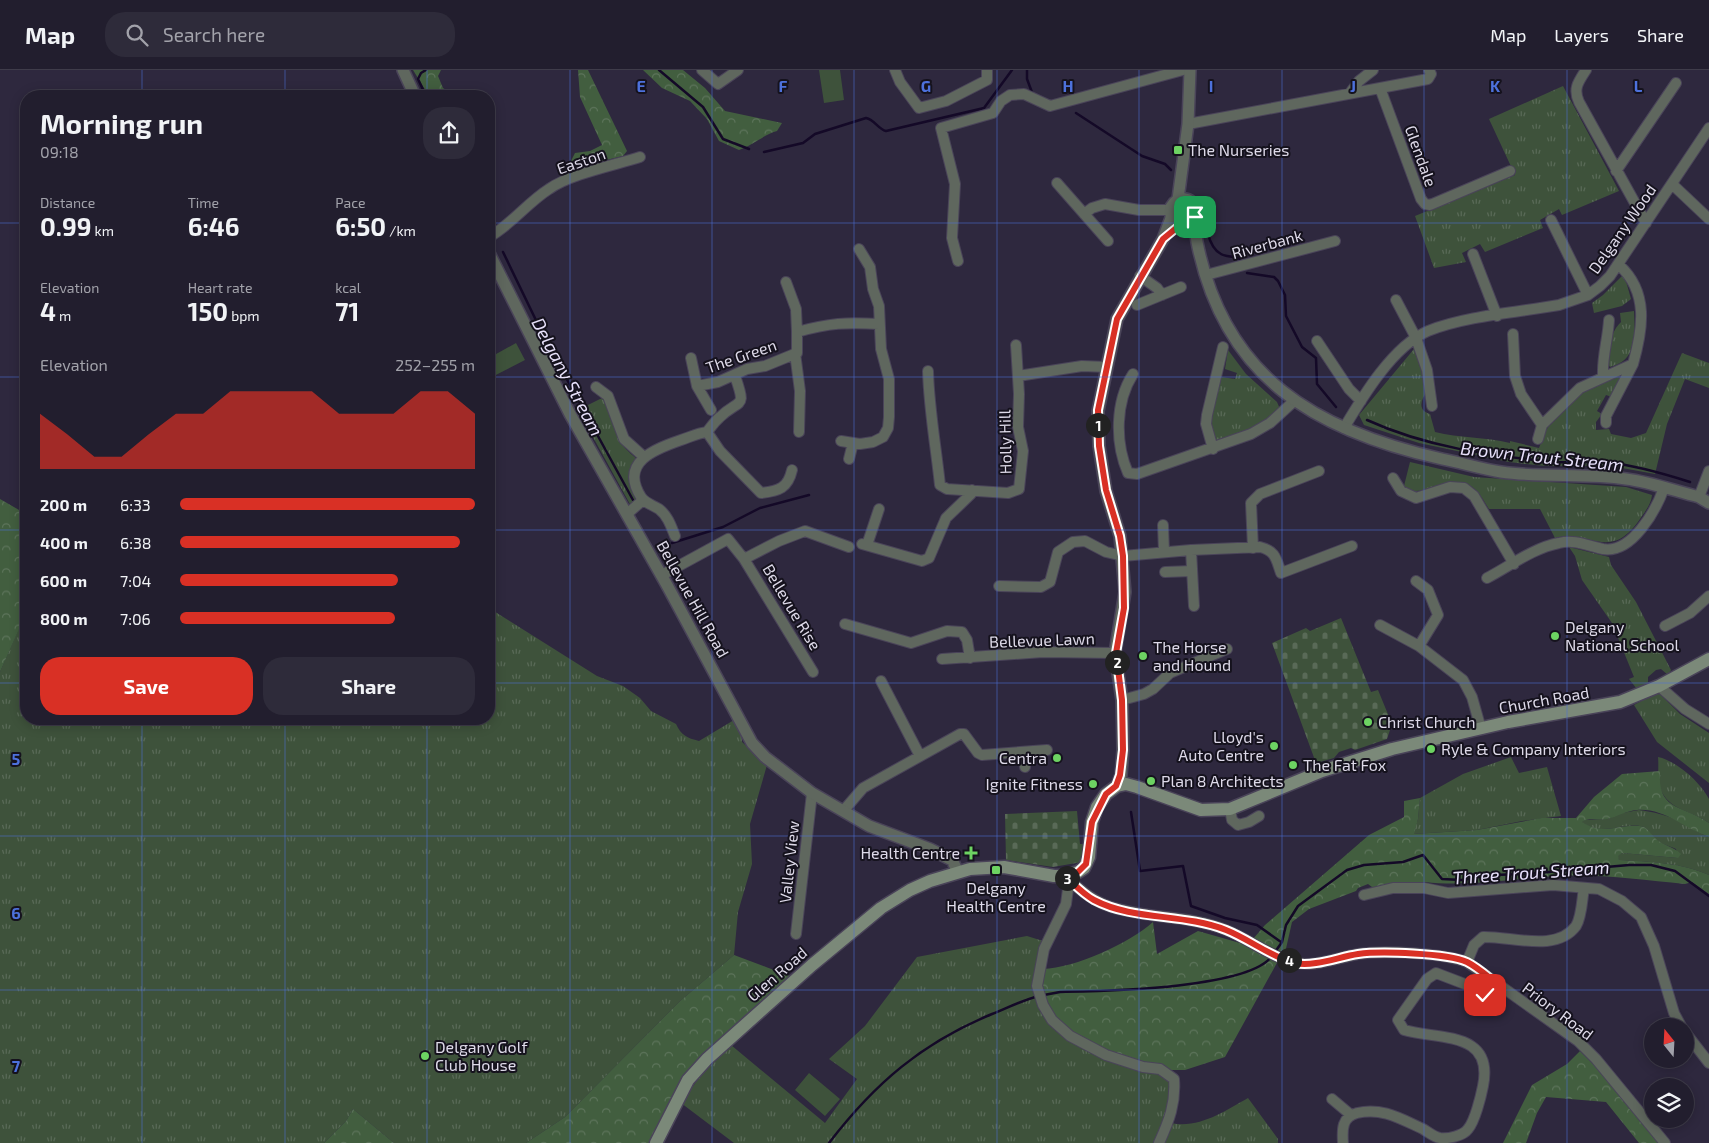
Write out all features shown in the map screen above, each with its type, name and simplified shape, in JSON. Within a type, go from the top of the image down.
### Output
[{"type":"main road","name":"Church Road","points":[[1116,786],[1126,784],[1137,786],[1201,810],[1230,809],[1322,772],[1392,749],[1547,714],[1612,704],[1659,686],[1709,659]]},
{"type":"main road","points":[[1069,879],[1086,864],[1092,822],[1097,807],[1106,794],[1116,786]]},
{"type":"main road","name":"Glen Road","points":[[656,1143],[688,1080],[756,1014],[881,908],[910,890],[958,872],[1004,867],[1069,879]]},
{"type":"street","points":[[403,70],[412,90]]},
{"type":"street","points":[[702,70],[718,84],[738,70]]},
{"type":"street","points":[[895,70],[900,82],[919,108],[946,101],[987,80],[987,70]]},
{"type":"street","points":[[958,261],[952,238],[955,184],[941,128],[993,113],[1001,101],[1010,95],[1024,94],[1050,106],[1183,70]]},
{"type":"street","points":[[1190,70],[1188,124],[1182,179],[1183,199],[1196,209],[1197,242],[1216,305],[1237,344],[1254,366],[1277,389],[1293,402],[1344,428],[1416,453],[1502,472],[1626,479],[1699,497],[1709,503]]},
{"type":"street","points":[[1350,93],[1359,81],[1374,70]]},
{"type":"street","points":[[1188,124],[1428,80],[1431,74],[1429,70]]},
{"type":"street","points":[[1586,70],[1577,83],[1575,93],[1646,223]]},
{"type":"street","points":[[1616,171],[1676,83]]},
{"type":"street","name":"Glendale","points":[[1380,88],[1421,199],[1425,204],[1430,205],[1510,171]]},
{"type":"street","name":"Delgany Wood","points":[[1344,428],[1361,400],[1401,350],[1416,338],[1448,325],[1559,305],[1588,295],[1600,286],[1619,265],[1709,128]]},
{"type":"street","name":"Easton","points":[[495,234],[502,230],[549,189],[562,182],[640,156]]},
{"type":"street","points":[[1057,183],[1108,241]]},
{"type":"street","points":[[1672,184],[1709,219]]},
{"type":"street","points":[[1183,199],[1172,204],[1176,220],[1197,242]]},
{"type":"street","points":[[1084,214],[1092,208],[1105,204],[1191,223],[1195,217]]},
{"type":"street","points":[[1116,786],[1120,775],[1123,750],[1122,700],[1116,653],[1124,608],[1123,556],[1120,536],[1106,490],[1099,446],[1098,410],[1117,319],[1140,276],[1176,220]]},
{"type":"street","points":[[1551,220],[1588,295]]},
{"type":"street","name":"Riverbank","points":[[1206,275],[1335,241]]},
{"type":"street","points":[[841,441],[853,443],[873,442],[883,437],[888,428],[889,379],[881,349],[879,306],[873,289],[870,267],[859,248]]},
{"type":"street","points":[[1473,254],[1497,316]]},
{"type":"street","name":"Bellevue Hill Road","points":[[495,265],[570,414],[662,575],[752,743],[765,757],[812,793],[869,826],[930,849],[952,860],[958,872]]},
{"type":"street","points":[[1606,423],[1606,416],[1634,364],[1641,334],[1641,301],[1630,275],[1619,265]]},
{"type":"street","points":[[1140,276],[1157,288],[1162,295]]},
{"type":"street","name":"The Green","points":[[786,282],[796,309],[797,332],[795,353],[800,385],[799,432]]},
{"type":"street","points":[[1137,305],[1181,287]]},
{"type":"street","points":[[1396,300],[1416,338],[1427,370],[1432,406]]},
{"type":"street","points":[[1603,376],[1602,358],[1608,336],[1609,320]]},
{"type":"street","points":[[797,332],[824,324],[844,322],[879,324]]},
{"type":"street","points":[[1513,334],[1515,376],[1521,394],[1542,425]]},
{"type":"street","points":[[1316,341],[1350,389],[1361,400]]},
{"type":"street","name":"Holly Hill","points":[[928,371],[928,396],[938,451],[940,485],[948,489],[1008,492],[1019,489],[1023,452],[1018,427],[1016,345]]},
{"type":"street","points":[[1213,449],[1206,424],[1223,347]]},
{"type":"street","name":"The Green","points":[[696,386],[736,376],[747,369],[765,366],[795,353]]},
{"type":"street","name":"The Green","points":[[691,358],[696,386],[711,410]]},
{"type":"street","points":[[1538,438],[1542,425],[1580,388],[1603,376],[1618,373],[1634,364]]},
{"type":"street","points":[[1018,376],[1082,366],[1107,367]]},
{"type":"street","points":[[1132,374],[1127,383],[1120,417],[1122,459],[1128,473],[1137,474],[1213,449],[1251,434],[1270,423],[1293,402]]},
{"type":"street","points":[[675,536],[668,518],[659,509],[643,500],[636,486],[636,468],[644,457],[666,445],[707,432],[721,416],[738,406],[742,397],[736,376]]},
{"type":"street","points":[[596,388],[608,396],[624,439],[644,457]]},
{"type":"street","points":[[707,432],[720,451],[761,493],[775,492],[784,488],[789,481],[792,470]]},
{"type":"street","points":[[849,459],[853,443]]},
{"type":"street","points":[[1699,497],[1709,470]]},
{"type":"street","points":[[1254,548],[1251,503],[1260,494],[1319,471]]},
{"type":"street","points":[[1393,478],[1401,491],[1416,498],[1450,487],[1464,488],[1474,496],[1514,564]]},
{"type":"street","points":[[1487,578],[1541,548],[1559,542],[1574,541],[1604,549],[1613,549],[1623,545],[1648,522],[1664,488]]},
{"type":"street","points":[[879,509],[865,544],[922,561],[929,558],[946,518],[971,494],[972,490]]},
{"type":"street","points":[[627,514],[643,500]]},
{"type":"street","points":[[1163,525],[1164,552]]},
{"type":"street","name":"Bellevue Rise","points":[[744,559],[779,541],[805,531],[849,547]]},
{"type":"street","name":"Bellevue Rise","points":[[662,575],[728,539],[744,559],[813,672]]},
{"type":"street","points":[[999,586],[1041,587],[1050,582],[1058,552],[1073,542],[1086,541],[1106,552],[1123,556],[1191,550],[1254,548],[1270,550],[1277,556],[1281,573],[1352,546]]},
{"type":"street","points":[[1191,550],[1194,606]]},
{"type":"street","points":[[1165,572],[1192,571]]},
{"type":"street","points":[[1416,581],[1428,590],[1438,615],[1419,646]]},
{"type":"street","points":[[1665,626],[1690,613],[1709,596]]},
{"type":"street","name":"Bellevue Lawn","points":[[845,624],[912,642],[947,631],[962,632],[967,640],[970,658]]},
{"type":"street","points":[[1380,625],[1419,646],[1463,680],[1472,697],[1481,729]]},
{"type":"street","points":[[1122,700],[1144,694],[1153,689],[1170,673],[1227,649]]},
{"type":"street","name":"Bellevue Lawn","points":[[942,659],[1043,652],[1116,653]]},
{"type":"street","points":[[882,681],[920,756]]},
{"type":"street","points":[[1659,686],[1685,709],[1709,724]]},
{"type":"street","points":[[844,810],[863,788],[964,734],[978,753],[982,755],[1047,750]]},
{"type":"street","points":[[1024,752],[1025,767]]},
{"type":"street","name":"Valley View","points":[[796,934],[812,793]]},
{"type":"street","points":[[1230,809],[1232,820],[1238,825],[1249,822],[1259,816]]},
{"type":"street","points":[[1069,879],[1066,904],[1047,940],[1036,986],[1043,1005],[1052,1020],[1070,1036],[1106,1055],[1143,1067],[1160,1070],[1174,1079],[1176,1095],[1159,1143]]},
{"type":"street","name":"Priory Road","points":[[1069,879],[1093,900],[1111,907],[1136,913],[1204,922],[1226,929],[1294,963],[1310,964],[1360,954],[1398,953],[1450,958],[1467,962],[1558,1027],[1596,1059],[1665,1143]]},
{"type":"street","points":[[1364,895],[1392,888],[1424,888],[1448,893],[1553,885],[1599,889],[1622,901],[1641,917],[1654,946],[1677,1018]]},
{"type":"street","points":[[1467,962],[1474,945],[1483,937],[1532,941],[1566,936],[1577,925],[1584,888]]},
{"type":"street","points":[[1342,1143],[1342,1127],[1350,1115],[1377,1111],[1391,1114],[1440,1138],[1456,1136],[1469,1129],[1480,1100],[1486,1072],[1481,1056],[1466,1041],[1404,1030],[1398,1020],[1427,979],[1436,973],[1470,986],[1481,995],[1488,993],[1495,982]]},
{"type":"street","points":[[1694,1043],[1709,1062]]},
{"type":"street","points":[[1332,1099],[1350,1115]]},
{"type":"green space","points":[[413,70],[441,70],[438,76],[443,88],[446,90],[425,90]]},
{"type":"green space","points":[[578,70],[588,70],[627,151],[623,156],[573,168],[571,161],[575,153],[590,151],[602,145],[580,97]]},
{"type":"green space","points":[[643,70],[683,70],[705,88],[725,111],[782,123],[777,131],[739,150],[719,141],[707,119],[690,101],[662,88]]},
{"type":"green space","points":[[819,70],[840,70],[844,100],[824,103]]},
{"type":"green space","points":[[1563,86],[1619,191],[1562,215],[1559,209],[1540,220],[1543,228],[1485,252],[1480,244],[1462,253],[1466,262],[1434,268],[1415,216],[1515,175],[1489,119]]},
{"type":"green space","points":[[1624,274],[1631,299],[1622,306],[1594,313],[1592,303]]},
{"type":"green space","points":[[1634,311],[1635,329],[1630,353],[1619,364],[1610,367],[1607,356],[1609,343],[1614,331],[1621,322],[1620,313]]},
{"type":"green space","points":[[516,343],[525,360],[495,375],[495,355]]},
{"type":"green space","points":[[1414,349],[1417,351],[1427,391],[1421,404],[1423,410],[1430,414],[1435,432],[1510,443],[1510,441],[1539,448],[1547,429],[1561,410],[1580,393],[1601,381],[1622,377],[1612,397],[1606,395],[1597,411],[1602,414],[1596,422],[1596,430],[1609,429],[1611,434],[1631,438],[1646,433],[1682,353],[1709,363],[1709,388],[1685,379],[1667,424],[1655,474],[1611,466],[1545,466],[1509,462],[1419,443],[1364,425],[1359,415]]},
{"type":"green space","points":[[1228,350],[1246,374],[1277,402],[1280,409],[1255,428],[1217,443],[1213,434],[1211,418],[1216,394],[1221,377],[1235,379],[1237,373],[1225,369]]},
{"type":"green space","points":[[602,398],[609,407],[622,443],[637,459],[632,470],[630,485],[637,501],[631,506],[578,410]]},
{"type":"green space","points":[[1410,462],[1474,477],[1626,487],[1652,495],[1649,505],[1640,519],[1629,532],[1619,539],[1599,542],[1579,537],[1555,538],[1540,509],[1489,509],[1477,491],[1463,483],[1454,482],[1417,491],[1410,490],[1404,486]]},
{"type":"green space","points":[[0,499],[20,511],[20,627],[0,672]]},
{"type":"green space","points":[[1569,547],[1609,557],[1611,565],[1636,602],[1671,670],[1668,675],[1661,669],[1656,670],[1648,677],[1648,685],[1637,689],[1629,679],[1634,677],[1612,623],[1582,580],[1575,556]]},
{"type":"green space","points":[[495,612],[597,676],[623,686],[640,698],[651,711],[676,724],[680,731],[688,737],[699,741],[734,720],[741,731],[742,742],[767,765],[750,824],[752,864],[738,912],[734,955],[679,1002],[565,1117],[526,1143],[394,1143],[353,1109],[346,1121],[324,1143],[0,1143],[0,672],[20,626],[20,725],[495,725]]},
{"type":"green space","points":[[1341,618],[1371,692],[1378,690],[1392,724],[1387,739],[1355,750],[1351,748],[1339,752],[1334,758],[1316,763],[1272,643],[1306,628],[1310,631]]},
{"type":"green space","points":[[1658,692],[1680,714],[1709,733],[1709,783],[1657,742],[1634,705]]},
{"type":"green space","points":[[1511,757],[1519,773],[1547,767],[1561,816],[1477,830],[1413,834],[1418,819],[1420,798],[1463,774]]},
{"type":"green space","points":[[1658,757],[1673,763],[1687,773],[1705,792],[1709,799],[1709,823],[1675,806],[1664,796],[1659,785]]},
{"type":"green space","points":[[1660,771],[1660,784],[1667,800],[1709,823],[1709,837],[1657,812],[1647,810],[1626,812],[1608,819],[1582,822],[1603,829],[1631,826],[1644,827],[1657,840],[1681,854],[1678,858],[1622,853],[1618,856],[1619,860],[1665,863],[1687,867],[1709,875],[1709,894],[1692,882],[1685,884],[1590,876],[1559,876],[1492,882],[1425,882],[1426,886],[1372,887],[1368,884],[1358,888],[1356,891],[1309,909],[1292,922],[1285,953],[1253,939],[1265,925],[1369,835],[1404,817],[1404,801],[1420,798],[1414,834],[1477,830],[1542,818],[1576,818],[1594,797],[1622,774]]},
{"type":"green space","points":[[1639,810],[1671,817],[1709,837],[1709,875],[1676,865],[1619,860],[1617,856],[1622,853],[1678,858],[1676,849],[1656,840],[1643,827],[1597,829],[1581,822],[1585,820],[1609,819],[1617,814]]},
{"type":"green space","points":[[1077,811],[1080,844],[1086,844],[1082,862],[1053,867],[1006,860],[1005,814]]},
{"type":"green space","points":[[1153,922],[1157,954],[1198,931],[1240,943],[1278,961],[1225,1057],[1185,1070],[1170,1070],[1090,1045],[1052,1016],[1038,985],[1043,969],[1056,968],[1101,953],[1131,938]]},
{"type":"green space","points":[[1027,936],[1043,941],[1038,968],[1169,1082],[1172,1093],[1155,1143],[734,1143],[681,1103],[711,1061],[731,1045],[825,1123],[857,1079],[829,1059],[865,1026],[917,957]]},
{"type":"green space","points":[[734,955],[795,978],[719,1044],[650,1143],[526,1143],[565,1117],[679,1002]]},
{"type":"green space","points":[[1580,1051],[1597,1067],[1644,1125],[1644,1128],[1647,1128],[1659,1143],[1639,1143],[1606,1102],[1546,1097],[1537,1113],[1526,1143],[1503,1143],[1532,1085],[1567,1064]]},
{"type":"green space","points":[[809,1073],[840,1099],[825,1116],[795,1090]]},
{"type":"green space","points":[[1248,1098],[1278,1139],[1278,1143],[1162,1143],[1171,1123],[1181,1124],[1202,1121]]},
{"type":"green space","points":[[353,1109],[394,1143],[324,1143],[346,1121]]},
{"type":"waterway","name":"Delgany Stream","points":[[423,90],[418,79],[421,73],[426,70]]},
{"type":"waterway","name":"Brown Trout Stream","points":[[659,70],[703,107],[723,139],[749,149]]},
{"type":"waterway","name":"Brown Trout Stream","points":[[764,152],[803,143],[815,134],[866,118],[886,131],[984,108],[1012,70]]},
{"type":"waterway","points":[[1027,70],[1027,79],[1033,95]]},
{"type":"waterway","points":[[1076,113],[1142,156],[1165,164],[1171,170]]},
{"type":"waterway","name":"Brown Trout Stream","points":[[1204,207],[1208,233],[1216,251],[1225,256],[1240,259]]},
{"type":"waterway","name":"Delgany Stream","points":[[503,252],[547,343],[633,500]]},
{"type":"waterway","name":"Brown Trout Stream","points":[[1247,273],[1274,277],[1278,281],[1285,295],[1286,316],[1302,347],[1316,358],[1317,384],[1336,407]]},
{"type":"waterway","name":"Brown Trout Stream","points":[[1367,420],[1412,437],[1459,449],[1555,462],[1616,463],[1690,482]]},
{"type":"waterway","name":"Delgany Stream","points":[[672,543],[723,527],[760,508],[809,495]]},
{"type":"waterway","name":"Delgany Stream","points":[[1131,812],[1140,871],[1183,866],[1191,906],[1225,918],[1257,925],[1281,942]]},
{"type":"waterway","name":"Three Trout Stream","points":[[1275,952],[1282,942],[1286,925],[1298,906],[1347,870],[1364,865],[1403,862],[1423,855],[1442,879],[1462,880],[1491,875],[1651,865],[1675,871],[1709,896]]},
{"type":"waterway","name":"Three Trout Stream","points":[[1044,995],[1060,992],[1139,989],[1206,982],[1258,967],[1272,956]]},
{"type":"waterway","name":"Three Trout Stream","points":[[829,1143],[846,1121],[882,1083],[922,1052],[967,1025],[1015,1004],[1039,996]]},
{"type":"place","name":"The Nurseries","points":[[1178,150]]},
{"type":"place","name":"Delgany National School","points":[[1555,636]]},
{"type":"place","name":"The Horse and Hound","points":[[1143,656]]},
{"type":"place","name":"Christ Church","points":[[1368,722]]},
{"type":"place","name":"Lloyd's Auto Centre","points":[[1274,746]]},
{"type":"place","name":"Ryle & Company Interiors","points":[[1431,749]]},
{"type":"place","name":"Centra","points":[[1057,758]]},
{"type":"place","name":"The Fat Fox","points":[[1293,765]]},
{"type":"place","name":"Plan 8 Architects","points":[[1151,781]]},
{"type":"place","name":"Ignite Fitness","points":[[1093,784]]},
{"type":"place","name":"Health Centre","points":[[971,853]]},
{"type":"place","name":"Delgany Health Centre","points":[[996,870]]},
{"type":"place","name":"Delgany Golf Club House","points":[[425,1056]]},
{"type":"route","points":[[1195,217],[1191,223],[1180,225],[1163,239],[1117,319],[1098,410],[1099,446],[1106,490],[1120,536],[1123,556],[1124,608],[1120,620],[1116,653],[1122,700],[1123,750],[1120,775],[1116,786],[1106,794],[1097,807],[1092,822],[1089,857],[1086,864],[1078,872],[1065,876],[1093,900],[1111,907],[1136,913],[1204,922],[1226,929],[1294,963],[1310,964],[1360,954],[1398,953],[1457,958],[1467,962],[1495,982],[1485,995]]}]
